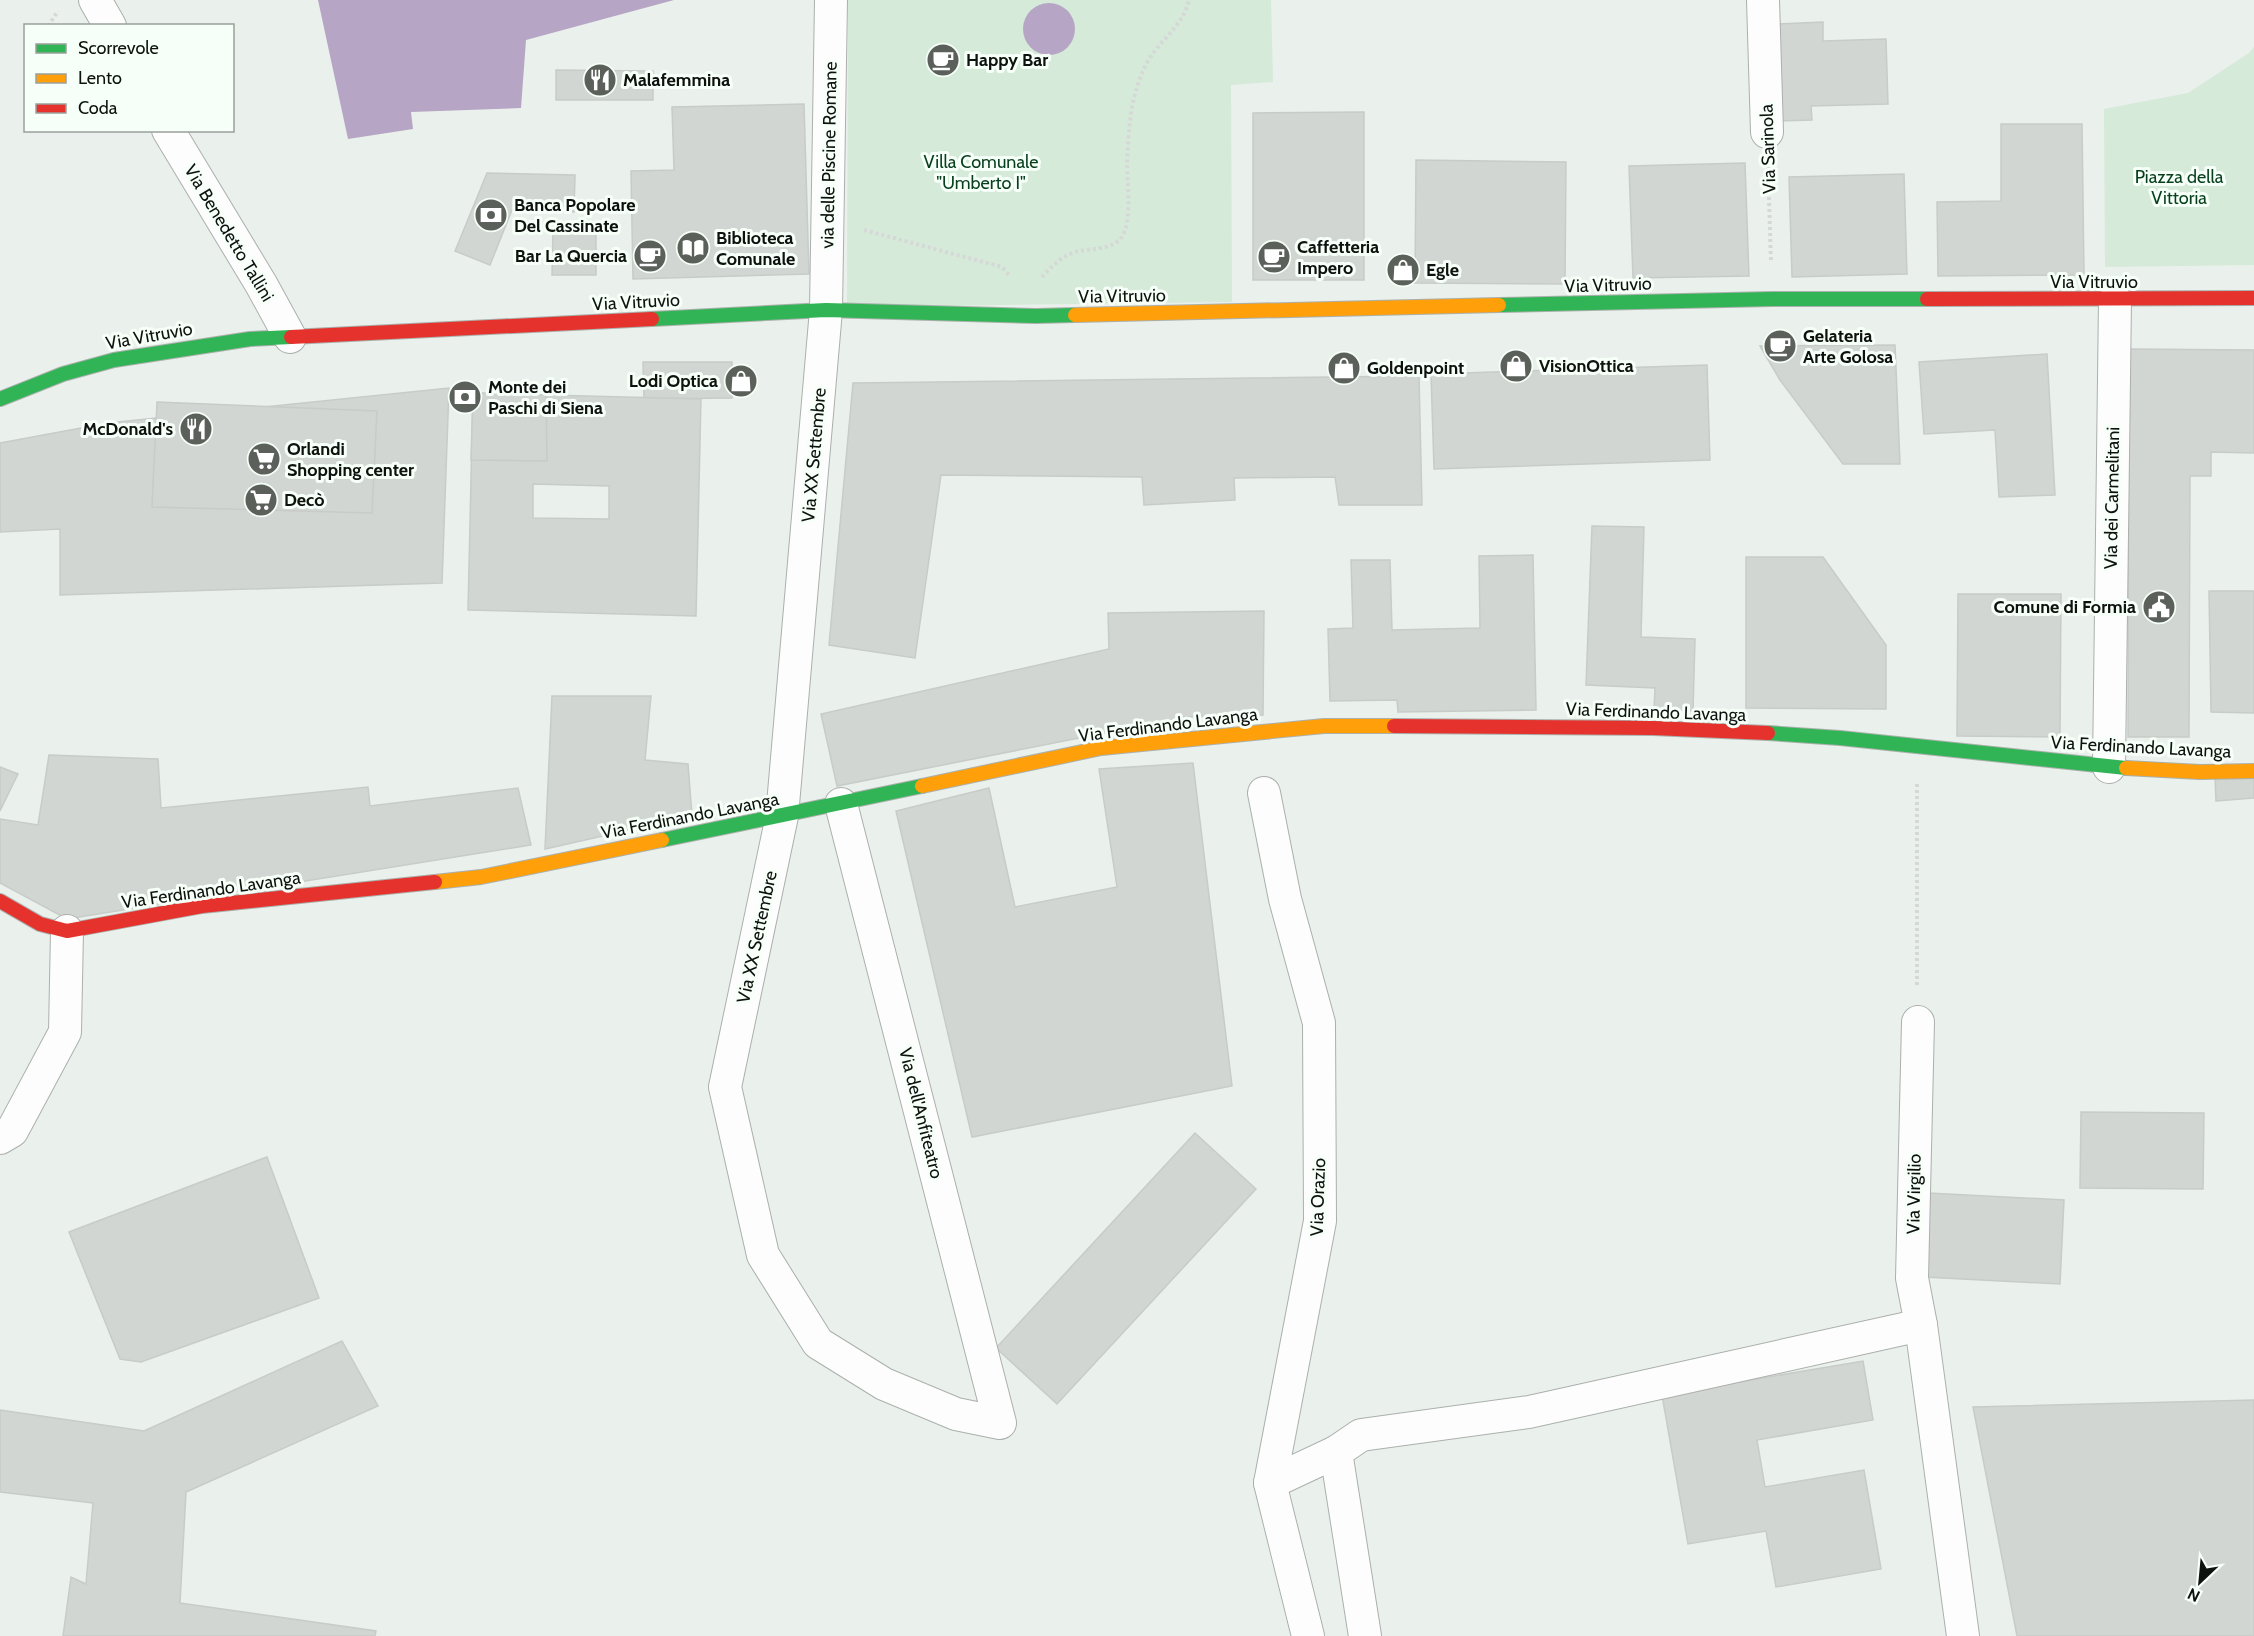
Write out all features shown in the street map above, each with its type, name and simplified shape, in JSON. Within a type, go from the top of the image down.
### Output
[{"type":"street","points":[[95,0],[109,24]]},
{"type":"street","name":"via delle Piscine Romane","points":[[826,310],[831,0]]},
{"type":"street","name":"Via Sarinola","points":[[1763,0],[1767,132]]},
{"type":"street","name":"Via Benedetto Tallini","points":[[169,132],[261,284],[290,337]]},
{"type":"street","name":"Via Vitruvio","points":[[0,399],[63,374],[114,360],[240,340],[826,310],[1036,316],[1772,298],[2115,300],[2254,298]]},
{"type":"street","name":"Via dei Carmelitani","points":[[2109,767],[2115,300]]},
{"type":"street","name":"Via XX Settembre","points":[[826,310],[782,816],[725,1087],[762,1255],[818,1343],[884,1384],[956,1414],[1000,1423]]},
{"type":"street","name":"Via Ferdinando Lavanga","points":[[0,901],[32,921],[56,930],[67,931],[202,906],[481,877],[841,804],[1101,748],[1324,726],[1653,728],[1840,738],[2109,767],[2200,772],[2254,771]]},
{"type":"street","name":"Via Orazio","points":[[1264,793],[1285,899],[1319,1023],[1320,1221],[1270,1483],[1308,1636]]},
{"type":"street","name":"Via dell'Anfiteatro","points":[[841,804],[1000,1423]]},
{"type":"street","points":[[0,1138],[12,1131],[65,1032],[67,931]]},
{"type":"street","name":"Via Virgilio","points":[[1918,1022],[1912,1278],[1921,1324],[1963,1636]]},
{"type":"street","points":[[1270,1483],[1336,1452],[1361,1435],[1529,1412],[1921,1324]]},
{"type":"street","points":[[1336,1452],[1365,1636]]},
{"type":"path","points":[[1028,293],[1053,265],[1069,254],[1106,247],[1121,239],[1125,232],[1127,160],[1135,92],[1147,63],[1180,21],[1189,0]]},
{"type":"path","name":"Via Sarinola","points":[[1767,132],[1772,298]]},
{"type":"path","points":[[828,220],[1002,267],[1028,293],[1036,316]]},
{"type":"path","points":[[1917,747],[1918,1022]]},
{"type":"green space","name":"Villa Comunale \"Umberto I\"","points":[[848,0],[1271,0],[1273,82],[1231,85],[1232,302],[847,307]],"holes":[[[1070,13],[1074,23],[1072,41],[1066,48],[1050,54],[1031,48]]]},
{"type":"green space","name":"Piazza della Vittoria","points":[[2254,47],[2254,265],[2105,267],[2104,109],[2188,93],[2249,53]]},
{"type":"shaded area","points":[[318,0],[674,0],[526,40],[521,108],[411,112],[413,129],[348,139]]},
{"type":"shaded area","points":[[1044,3],[1054,3],[1068,10],[1075,29],[1068,48],[1054,55],[1044,55],[1034,51],[1027,44],[1023,34],[1023,24],[1027,14],[1034,7]]},
{"type":"building","points":[[1823,22],[1823,41],[1886,39],[1888,104],[1811,106],[1812,120],[1779,121],[1776,24]]},
{"type":"building","points":[[556,70],[653,71],[653,100],[556,100]]},
{"type":"building","points":[[804,104],[809,274],[633,279],[631,171],[674,170],[672,107]]},
{"type":"building","points":[[1364,112],[1364,280],[1253,280],[1253,113]]},
{"type":"building","points":[[2001,124],[2082,124],[2084,275],[1938,276],[1937,202],[2001,201]]},
{"type":"building","points":[[1416,160],[1566,162],[1565,284],[1415,283]]},
{"type":"building","points":[[1745,163],[1749,276],[1633,278],[1629,166]]},
{"type":"building","points":[[487,173],[575,175],[574,212],[512,210],[490,265],[455,251]]},
{"type":"building","points":[[1904,174],[1907,274],[1792,277],[1789,177]]},
{"type":"building","points":[[553,232],[596,233],[596,275],[552,275]]},
{"type":"building","points":[[1895,345],[1900,464],[1843,464],[1780,380],[1760,346]]},
{"type":"building","name":"Comune di Formia","points":[[2129,349],[2254,350],[2254,453],[2211,452],[2211,476],[2190,476],[2189,737],[2128,737]]},
{"type":"building","points":[[2047,354],[2055,495],[1999,497],[1995,430],[1924,434],[1919,362]]},
{"type":"building","points":[[643,362],[732,362],[732,398],[644,399]]},
{"type":"building","points":[[1707,365],[1710,460],[1434,469],[1431,374]]},
{"type":"building","points":[[1419,376],[1422,505],[1339,505],[1335,477],[1234,478],[1235,500],[1144,505],[1142,477],[941,475],[915,658],[829,645],[853,383]]},
{"type":"building","points":[[449,388],[442,583],[60,595],[60,529],[0,532],[0,443],[108,423]]},
{"type":"building","points":[[473,393],[701,399],[696,616],[468,610]],"holes":[[[533,484],[609,486],[609,519],[533,518]]]},
{"type":"building","points":[[473,393],[546,395],[547,461],[471,460]]},
{"type":"building","name":"Orlandi Shopping center","points":[[157,402],[377,411],[372,513],[152,507]]},
{"type":"building","points":[[1592,526],[1644,527],[1641,637],[1695,639],[1693,711],[1654,710],[1655,688],[1586,685]]},
{"type":"building","points":[[1533,555],[1536,710],[1398,712],[1397,700],[1330,701],[1328,629],[1353,628],[1351,560],[1390,560],[1392,630],[1480,628],[1479,556]]},
{"type":"building","points":[[1746,557],[1823,557],[1886,645],[1886,709],[1746,708]]},
{"type":"building","points":[[2209,591],[2254,591],[2254,713],[2211,712]]},
{"type":"building","points":[[1958,594],[2061,594],[2060,737],[1957,736]]},
{"type":"building","points":[[1264,611],[1263,715],[1185,717],[837,786],[821,714],[1109,649],[1108,613]]},
{"type":"building","points":[[552,696],[651,696],[645,760],[688,764],[692,816],[545,849]]},
{"type":"building","points":[[49,755],[158,759],[161,808],[368,787],[370,806],[518,788],[531,845],[67,919],[0,883],[0,819],[38,825]]},
{"type":"building","points":[[1193,763],[1232,1086],[972,1137],[896,811],[989,788],[1015,907],[1117,887],[1099,769]]},
{"type":"building","points":[[0,767],[18,774],[0,811]]},
{"type":"building","points":[[2254,775],[2254,798],[2216,801],[2215,777]]},
{"type":"building","points":[[2081,1112],[2204,1113],[2203,1189],[2080,1188]]},
{"type":"building","points":[[1195,1133],[1256,1189],[1057,1404],[996,1348]]},
{"type":"building","points":[[267,1157],[319,1298],[141,1362],[120,1359],[69,1232]]},
{"type":"building","points":[[1928,1193],[2064,1200],[2060,1284],[1924,1277]]},
{"type":"building","points":[[342,1341],[378,1406],[186,1492],[180,1603],[376,1631],[375,1636],[63,1636],[71,1577],[86,1584],[93,1503],[0,1492],[0,1410],[144,1431]]},
{"type":"building","points":[[1863,1361],[1873,1420],[1757,1440],[1765,1487],[1864,1470],[1881,1569],[1776,1587],[1766,1531],[1688,1544],[1662,1395]]},
{"type":"building","points":[[2254,1400],[2254,1636],[2017,1636],[1973,1407]]},
{"type":"traffic: fast","points":[[1499,305],[1772,299],[1927,299]]},
{"type":"traffic: fast","points":[[652,319],[826,310],[1075,315]]},
{"type":"traffic: fast","points":[[0,399],[63,374],[114,360],[250,339],[291,337]]},
{"type":"traffic: fast","points":[[1768,733],[1840,738],[2126,768]]},
{"type":"traffic: fast","points":[[662,840],[922,786]]},
{"type":"traffic: slow","points":[[1075,315],[1499,305]]},
{"type":"traffic: slow","points":[[922,786],[1101,748],[1324,726],[1394,726]]},
{"type":"traffic: slow","points":[[2126,768],[2200,772],[2254,771]]},
{"type":"traffic: slow","points":[[435,882],[481,877],[662,840]]},
{"type":"traffic: jam","points":[[1927,299],[2254,298]]},
{"type":"traffic: jam","points":[[291,337],[652,319]]},
{"type":"traffic: jam","points":[[1394,726],[1653,728],[1768,733]]},
{"type":"traffic: jam","points":[[0,901],[40,924],[67,931],[202,906],[435,882]]},
{"type":"place","name":"Happy Bar","points":[[943,60]]},
{"type":"place","name":"Malafemmina","points":[[600,80]]},
{"type":"place","name":"Banca Popolare Del Cassinate","points":[[491,215]]},
{"type":"place","name":"Biblioteca Comunale","points":[[693,248]]},
{"type":"place","name":"Bar La Quercia","points":[[650,256]]},
{"type":"place","name":"Caffetteria Impero","points":[[1274,257]]},
{"type":"place","name":"Egle","points":[[1403,270]]},
{"type":"place","name":"Gelateria Arte Golosa","points":[[1780,346]]},
{"type":"place","name":"VisionOttica","points":[[1516,366]]},
{"type":"place","name":"Goldenpoint","points":[[1344,368]]},
{"type":"place","name":"Lodi Optica","points":[[741,381]]},
{"type":"place","name":"Monte dei Paschi di Siena","points":[[465,397]]},
{"type":"place","name":"McDonald's","points":[[196,429]]},
{"type":"place","name":"Orlandi Shopping center","points":[[264,459]]},
{"type":"place","name":"Decò","points":[[261,500]]},
{"type":"place","name":"Comune di Formia","points":[[2159,607]]}]
